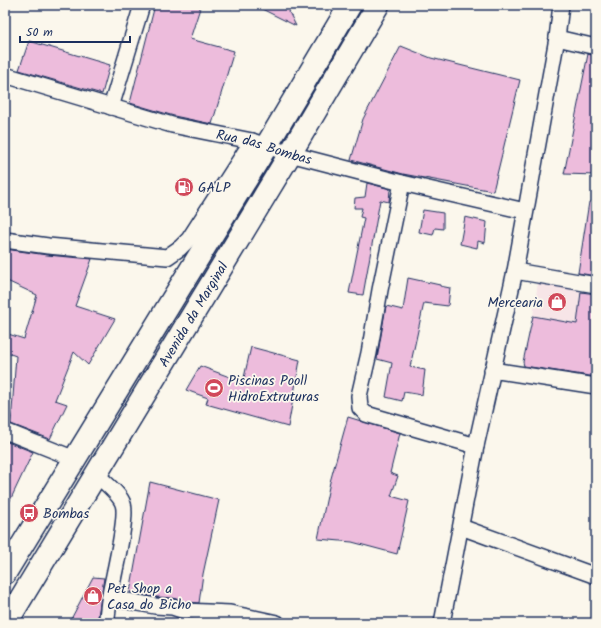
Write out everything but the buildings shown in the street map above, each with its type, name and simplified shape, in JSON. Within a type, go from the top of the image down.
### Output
[{"type":"main road","name":"Avenida da Marginal","points":[[5,573],[75,459],[259,143],[350,5]]},
{"type":"main road","name":"Avenida da Marginal","points":[[6,623],[290,154],[378,5]]},
{"type":"street","points":[[111,107],[142,5]]},
{"type":"street","points":[[442,623],[476,446],[515,271],[557,38],[561,5]]},
{"type":"street","points":[[557,38],[596,47]]},
{"type":"street","name":"Rua das Bombas","points":[[5,75],[172,125],[259,143],[290,154],[402,183],[526,211]]},
{"type":"street","points":[[5,240],[48,246],[167,257],[180,248],[189,239],[259,143]]},
{"type":"street","points":[[402,183],[380,290],[369,353],[359,396],[360,408],[366,414],[476,446]]},
{"type":"street","points":[[515,271],[596,285]]},
{"type":"street","points":[[492,370],[596,386]]},
{"type":"street","points":[[5,431],[75,459]]},
{"type":"street","points":[[96,474],[119,496],[123,503],[124,510],[122,532],[106,623]]},
{"type":"street","points":[[461,527],[596,576]]},
{"type":"street","points":[[110,598],[155,606],[172,607],[184,611],[230,613],[275,623]]},
{"type":"shaded area","name":"Mercearia","points":[[538,282],[582,288],[577,324],[533,316]]},
{"type":"place","name":"GALP","points":[[184,187]]},
{"type":"place","name":"Mercearia","points":[[557,302]]},
{"type":"place","name":"Piscinas Pooll HidroExtruturas","points":[[214,388]]},
{"type":"place","name":"Bombas","points":[[29,513]]},
{"type":"place","name":"Pet Shop a Casa do Bicho","points":[[93,596]]}]
